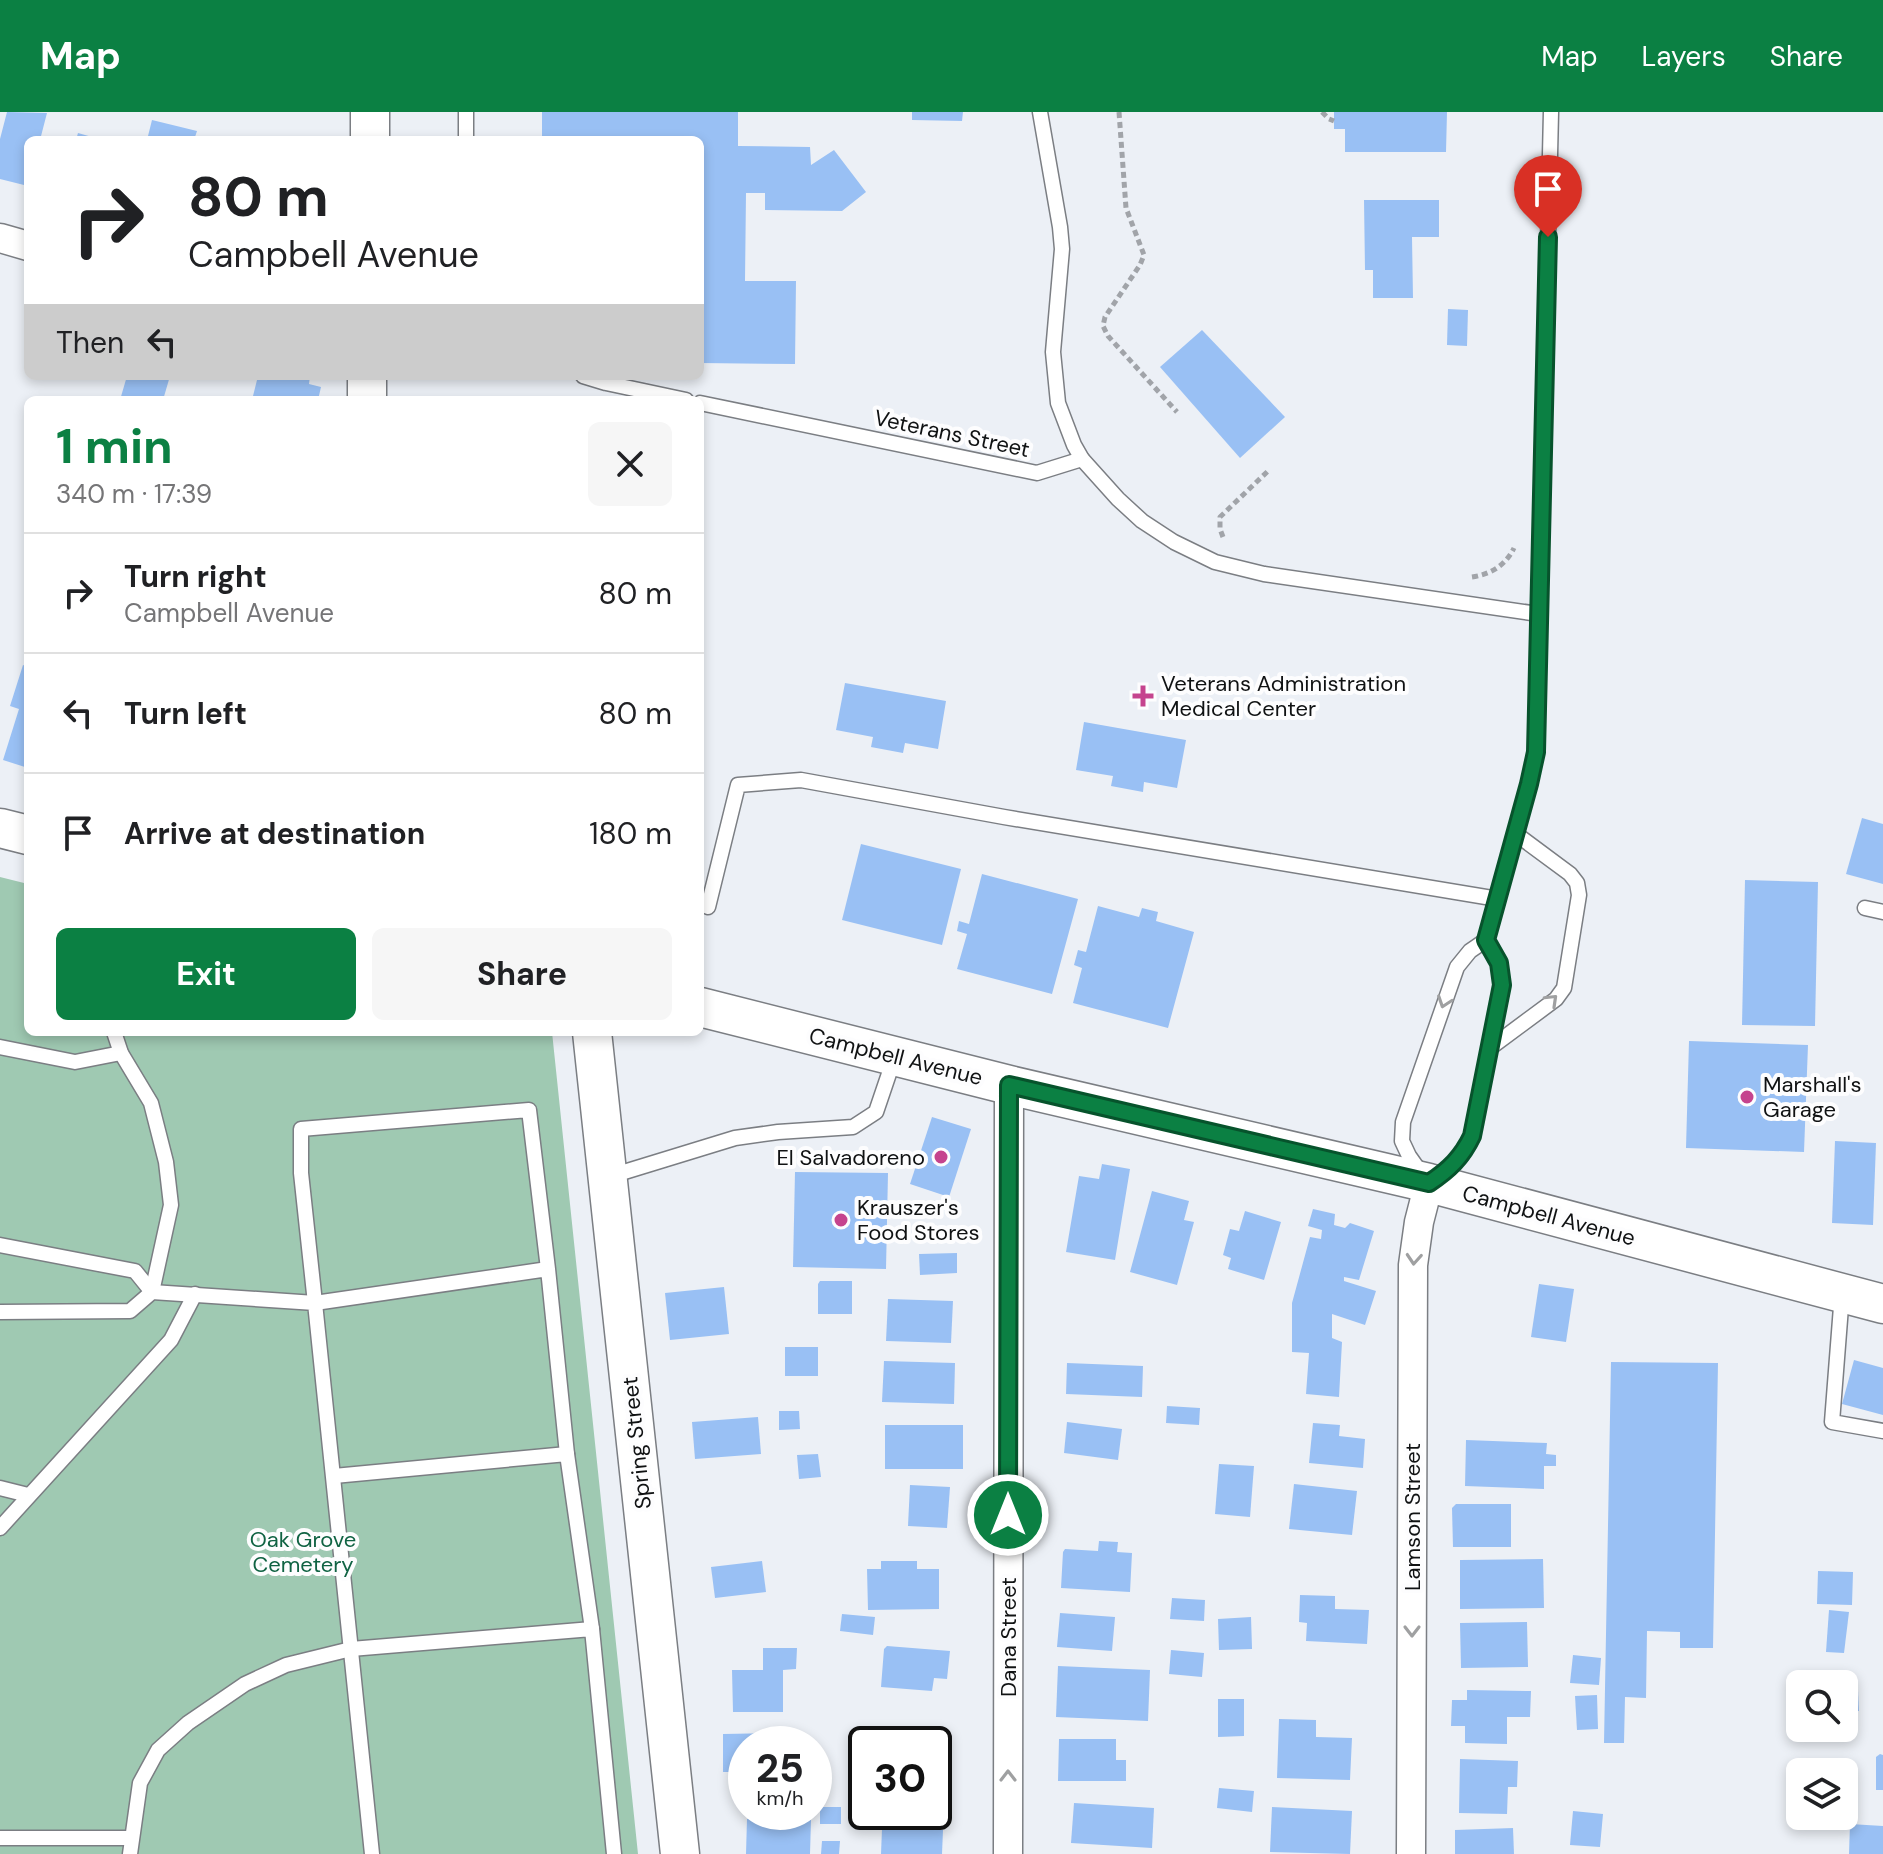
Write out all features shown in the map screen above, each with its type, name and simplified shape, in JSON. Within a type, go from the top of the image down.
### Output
[{"type":"main road","points":[[370,112],[370,136]]},
{"type":"main road","points":[[0,828],[24,834]]},
{"type":"main road","name":"Campbell Avenue","points":[[704,1008],[1009,1085],[1429,1183],[1883,1304]]},
{"type":"main road","name":"Spring Street","points":[[592,1036],[680,1854]]},
{"type":"street","points":[[0,238],[24,245]]},
{"type":"street","name":"Dana Street","points":[[1008,1854],[1009,1085]]},
{"type":"street","name":"Lamson Street","points":[[1411,1854],[1413,1265],[1429,1183]]},
{"type":"lane","points":[[466,112],[466,136]]},
{"type":"lane","points":[[1040,112],[1062,249],[1053,352],[1058,403],[1082,459],[1118,499],[1142,521],[1174,542],[1215,562],[1264,574],[1538,614]]},
{"type":"lane","points":[[1486,940],[1499,963],[1502,979],[1474,1129],[1456,1162],[1429,1183],[1407,1153],[1402,1141],[1403,1122],[1457,967],[1470,951],[1486,940],[1536,752],[1551,112]]},
{"type":"lane","points":[[596,380],[667,396]]},
{"type":"lane","name":"Veterans Street","points":[[704,404],[1037,473],[1082,459]]},
{"type":"lane","points":[[708,907],[738,785],[801,780],[1032,822],[1498,899]]},
{"type":"lane","points":[[1490,1048],[1556,999],[1564,988],[1579,895],[1577,883],[1570,874],[1516,834]]},
{"type":"lane","points":[[1865,908],[1883,912]]},
{"type":"lane","points":[[0,1312],[130,1311],[152,1292],[171,1205],[166,1162],[151,1103],[121,1053],[115,1036]]},
{"type":"lane","points":[[0,1047],[75,1062],[121,1053]]},
{"type":"lane","points":[[607,1177],[735,1138],[853,1127],[876,1112],[895,1056]]},
{"type":"lane","points":[[372,1854],[301,1173],[301,1129],[529,1110],[567,1454],[592,1629],[614,1854]]},
{"type":"lane","points":[[0,1245],[135,1271],[152,1292],[279,1302],[315,1303],[548,1269]]},
{"type":"lane","points":[[1842,1293],[1832,1422],[1883,1431]]},
{"type":"lane","points":[[0,1528],[171,1340],[195,1294]]},
{"type":"lane","points":[[334,1476],[567,1454]]},
{"type":"lane","points":[[0,1488],[28,1495]]},
{"type":"lane","points":[[130,1854],[140,1783],[158,1750],[188,1723],[245,1684],[286,1665],[351,1649],[592,1629]]},
{"type":"lane","points":[[0,1838],[131,1838]]},
{"type":"path","points":[[1119,112],[1126,208],[1144,255],[1105,317],[1104,331],[1177,412]]},
{"type":"path","points":[[1322,112],[1334,121]]},
{"type":"path","points":[[1231,543],[1221,534],[1220,517],[1268,471]]},
{"type":"path","points":[[1462,577],[1496,570],[1508,559],[1515,544]]},
{"type":"green space","name":"Oak Grove Cemetery","points":[[0,877],[24,883],[24,1036],[552,1036],[638,1854],[0,1854]]},
{"type":"building","points":[[7,112],[47,113],[41,136],[24,136],[24,185],[0,179],[0,139]]},
{"type":"building","points":[[542,112],[738,112],[738,146],[810,147],[811,165],[834,150],[866,192],[842,211],[765,210],[765,193],[746,193],[745,281],[796,281],[795,364],[704,363],[704,136],[542,136]]},
{"type":"building","points":[[912,112],[963,112],[962,121],[912,120]]},
{"type":"building","points":[[1334,112],[1447,112],[1446,152],[1345,152],[1345,129],[1334,129]]},
{"type":"building","points":[[152,120],[197,131],[195,136],[148,136]]},
{"type":"building","points":[[1364,200],[1439,200],[1439,237],[1412,237],[1413,298],[1373,298],[1373,270],[1365,270]]},
{"type":"building","points":[[1448,309],[1468,310],[1467,346],[1447,345]]},
{"type":"building","points":[[1202,330],[1285,417],[1240,458],[1160,367]]},
{"type":"building","points":[[126,380],[169,380],[164,396],[121,396]]},
{"type":"building","points":[[257,380],[310,380],[309,384],[321,387],[319,396],[253,396]]},
{"type":"building","points":[[23,665],[24,767],[3,760],[19,709],[10,706]]},
{"type":"building","points":[[845,683],[946,701],[938,749],[905,743],[903,753],[871,747],[873,737],[836,730]]},
{"type":"building","points":[[1084,722],[1186,740],[1177,788],[1144,782],[1143,792],[1111,786],[1113,776],[1076,770]]},
{"type":"building","points":[[1862,818],[1883,824],[1883,884],[1846,874]]},
{"type":"building","points":[[861,844],[961,869],[942,945],[842,920]]},
{"type":"building","points":[[982,874],[1078,899],[1052,994],[957,969],[967,934],[957,931],[959,921],[969,924]]},
{"type":"building","points":[[1745,880],[1818,882],[1815,1026],[1742,1025]]},
{"type":"building","points":[[1098,906],[1139,917],[1142,908],[1158,912],[1156,921],[1194,932],[1168,1028],[1073,1003],[1082,968],[1074,965],[1078,950],[1086,952]]},
{"type":"building","points":[[1689,1041],[1808,1045],[1804,1152],[1686,1148]]},
{"type":"building","points":[[932,1117],[971,1129],[949,1197],[910,1184]]},
{"type":"building","points":[[1835,1141],[1876,1143],[1873,1225],[1832,1223]]},
{"type":"building","points":[[1102,1164],[1130,1169],[1115,1260],[1066,1252],[1079,1176],[1099,1179]]},
{"type":"building","points":[[795,1172],[888,1173],[886,1269],[793,1267]]},
{"type":"building","points":[[1152,1191],[1189,1201],[1184,1220],[1194,1222],[1177,1285],[1130,1272]]},
{"type":"building","points":[[1313,1209],[1335,1214],[1334,1225],[1345,1228],[1350,1223],[1374,1231],[1359,1280],[1344,1277],[1344,1281],[1376,1291],[1365,1325],[1332,1314],[1332,1338],[1342,1342],[1339,1397],[1306,1394],[1309,1353],[1292,1352],[1292,1303],[1310,1237],[1321,1239],[1322,1230],[1308,1226]]},
{"type":"building","points":[[1245,1211],[1281,1222],[1264,1280],[1228,1269],[1231,1258],[1223,1255],[1230,1229],[1239,1231]]},
{"type":"building","points":[[957,1253],[957,1273],[920,1275],[919,1254]]},
{"type":"building","points":[[820,1281],[852,1281],[852,1314],[818,1314]]},
{"type":"building","points":[[1539,1284],[1574,1289],[1566,1342],[1531,1337]]},
{"type":"building","points":[[724,1287],[729,1334],[670,1340],[665,1293]]},
{"type":"building","points":[[888,1299],[953,1301],[951,1343],[886,1341]]},
{"type":"building","points":[[785,1347],[818,1347],[818,1376],[785,1376]]},
{"type":"building","points":[[1854,1360],[1883,1368],[1883,1415],[1842,1404]]},
{"type":"building","points":[[884,1361],[955,1363],[954,1404],[882,1402]]},
{"type":"building","points":[[1611,1362],[1718,1363],[1713,1648],[1680,1648],[1680,1632],[1647,1631],[1646,1698],[1625,1697],[1624,1743],[1604,1743]]},
{"type":"building","points":[[1067,1363],[1143,1366],[1142,1397],[1066,1394]]},
{"type":"building","points":[[1167,1406],[1200,1408],[1199,1425],[1166,1423]]},
{"type":"building","points":[[779,1411],[799,1411],[800,1429],[779,1430]]},
{"type":"building","points":[[758,1417],[761,1454],[695,1459],[692,1422]]},
{"type":"building","points":[[1067,1422],[1122,1429],[1118,1460],[1064,1453]]},
{"type":"building","points":[[1313,1423],[1340,1425],[1339,1436],[1365,1439],[1363,1468],[1309,1463]]},
{"type":"building","points":[[885,1425],[963,1425],[963,1469],[885,1469]]},
{"type":"building","points":[[1466,1440],[1547,1443],[1546,1454],[1556,1455],[1556,1466],[1544,1466],[1544,1489],[1465,1486]]},
{"type":"building","points":[[818,1454],[821,1477],[799,1479],[797,1455]]},
{"type":"building","points":[[1219,1464],[1254,1466],[1250,1517],[1215,1514]]},
{"type":"building","points":[[1294,1484],[1357,1491],[1352,1535],[1289,1529]]},
{"type":"building","points":[[910,1485],[950,1487],[947,1528],[908,1526]]},
{"type":"building","points":[[1456,1504],[1511,1504],[1511,1547],[1453,1547],[1452,1508]]},
{"type":"building","points":[[1099,1541],[1118,1542],[1117,1552],[1132,1553],[1130,1592],[1061,1588],[1065,1549],[1098,1551]]},
{"type":"building","points":[[1543,1559],[1544,1608],[1460,1609],[1460,1560]]},
{"type":"building","points":[[762,1561],[766,1592],[715,1598],[711,1567]]},
{"type":"building","points":[[881,1561],[917,1561],[917,1569],[939,1569],[939,1609],[868,1610],[867,1569],[881,1569]]},
{"type":"building","points":[[1818,1571],[1853,1572],[1852,1605],[1817,1604]]},
{"type":"building","points":[[1300,1595],[1335,1596],[1335,1609],[1369,1610],[1367,1644],[1306,1641],[1307,1623],[1299,1622]]},
{"type":"building","points":[[1172,1598],[1205,1600],[1204,1621],[1170,1619]]},
{"type":"building","points":[[1829,1610],[1849,1612],[1844,1653],[1826,1652]]},
{"type":"building","points":[[1060,1613],[1115,1617],[1112,1651],[1057,1647]]},
{"type":"building","points":[[842,1614],[875,1617],[873,1635],[840,1631]]},
{"type":"building","points":[[1251,1617],[1252,1649],[1219,1650],[1218,1619]]},
{"type":"building","points":[[1527,1622],[1528,1667],[1461,1668],[1460,1623]]},
{"type":"building","points":[[887,1646],[950,1651],[947,1679],[934,1678],[932,1691],[881,1687],[884,1649]]},
{"type":"building","points":[[763,1648],[797,1648],[796,1669],[783,1670],[783,1712],[733,1712],[732,1670],[763,1670]]},
{"type":"building","points":[[1171,1650],[1204,1653],[1202,1677],[1169,1674]]},
{"type":"building","points":[[1573,1655],[1601,1658],[1599,1685],[1570,1683]]},
{"type":"building","points":[[1058,1666],[1150,1670],[1148,1721],[1056,1717]]},
{"type":"building","points":[[1467,1690],[1531,1691],[1530,1717],[1507,1717],[1507,1744],[1465,1743],[1465,1726],[1451,1726],[1452,1700],[1467,1700]]},
{"type":"building","points":[[1597,1695],[1598,1729],[1577,1730],[1575,1696]]},
{"type":"building","points":[[1218,1699],[1244,1699],[1244,1736],[1218,1737]]},
{"type":"building","points":[[1279,1719],[1316,1720],[1316,1737],[1352,1738],[1350,1780],[1277,1778]]},
{"type":"building","points":[[723,1734],[728,1734],[728,1772],[723,1772]]},
{"type":"building","points":[[1059,1739],[1116,1739],[1116,1760],[1126,1760],[1126,1781],[1058,1781]]},
{"type":"building","points":[[1883,1755],[1883,1790],[1876,1790],[1876,1757]]},
{"type":"building","points":[[1460,1759],[1518,1761],[1517,1787],[1508,1787],[1507,1814],[1459,1813]]},
{"type":"building","points":[[1219,1788],[1254,1791],[1252,1812],[1217,1808]]},
{"type":"building","points":[[1074,1803],[1154,1808],[1152,1848],[1071,1843]]},
{"type":"building","points":[[832,1807],[841,1807],[841,1824],[832,1824]]},
{"type":"building","points":[[1272,1807],[1352,1811],[1350,1854],[1270,1852]]},
{"type":"building","points":[[1573,1811],[1603,1814],[1600,1847],[1570,1845]]},
{"type":"building","points":[[1858,1824],[1883,1826],[1883,1854],[1849,1854],[1850,1830],[1858,1830]]},
{"type":"building","points":[[1513,1828],[1514,1854],[1455,1854],[1455,1830]]},
{"type":"building","points":[[747,1830],[811,1830],[810,1854],[746,1854]]},
{"type":"building","points":[[882,1830],[943,1830],[942,1854],[881,1854]]},
{"type":"building","points":[[822,1841],[840,1841],[839,1854],[821,1854]]},
{"type":"place","name":"Veterans Administration Medical Center","points":[[1143,696]]},
{"type":"place","name":"Marshall's Garage","points":[[1747,1097]]},
{"type":"place","name":"El Salvadoreno","points":[[941,1157]]},
{"type":"place","name":"Krauszer's Food Stores","points":[[841,1220]]},
{"type":"route","points":[[1008,1515],[1009,1085],[1429,1183],[1456,1162],[1467,1148],[1474,1129],[1502,985],[1499,963],[1486,940],[1536,752],[1548,237]]}]
